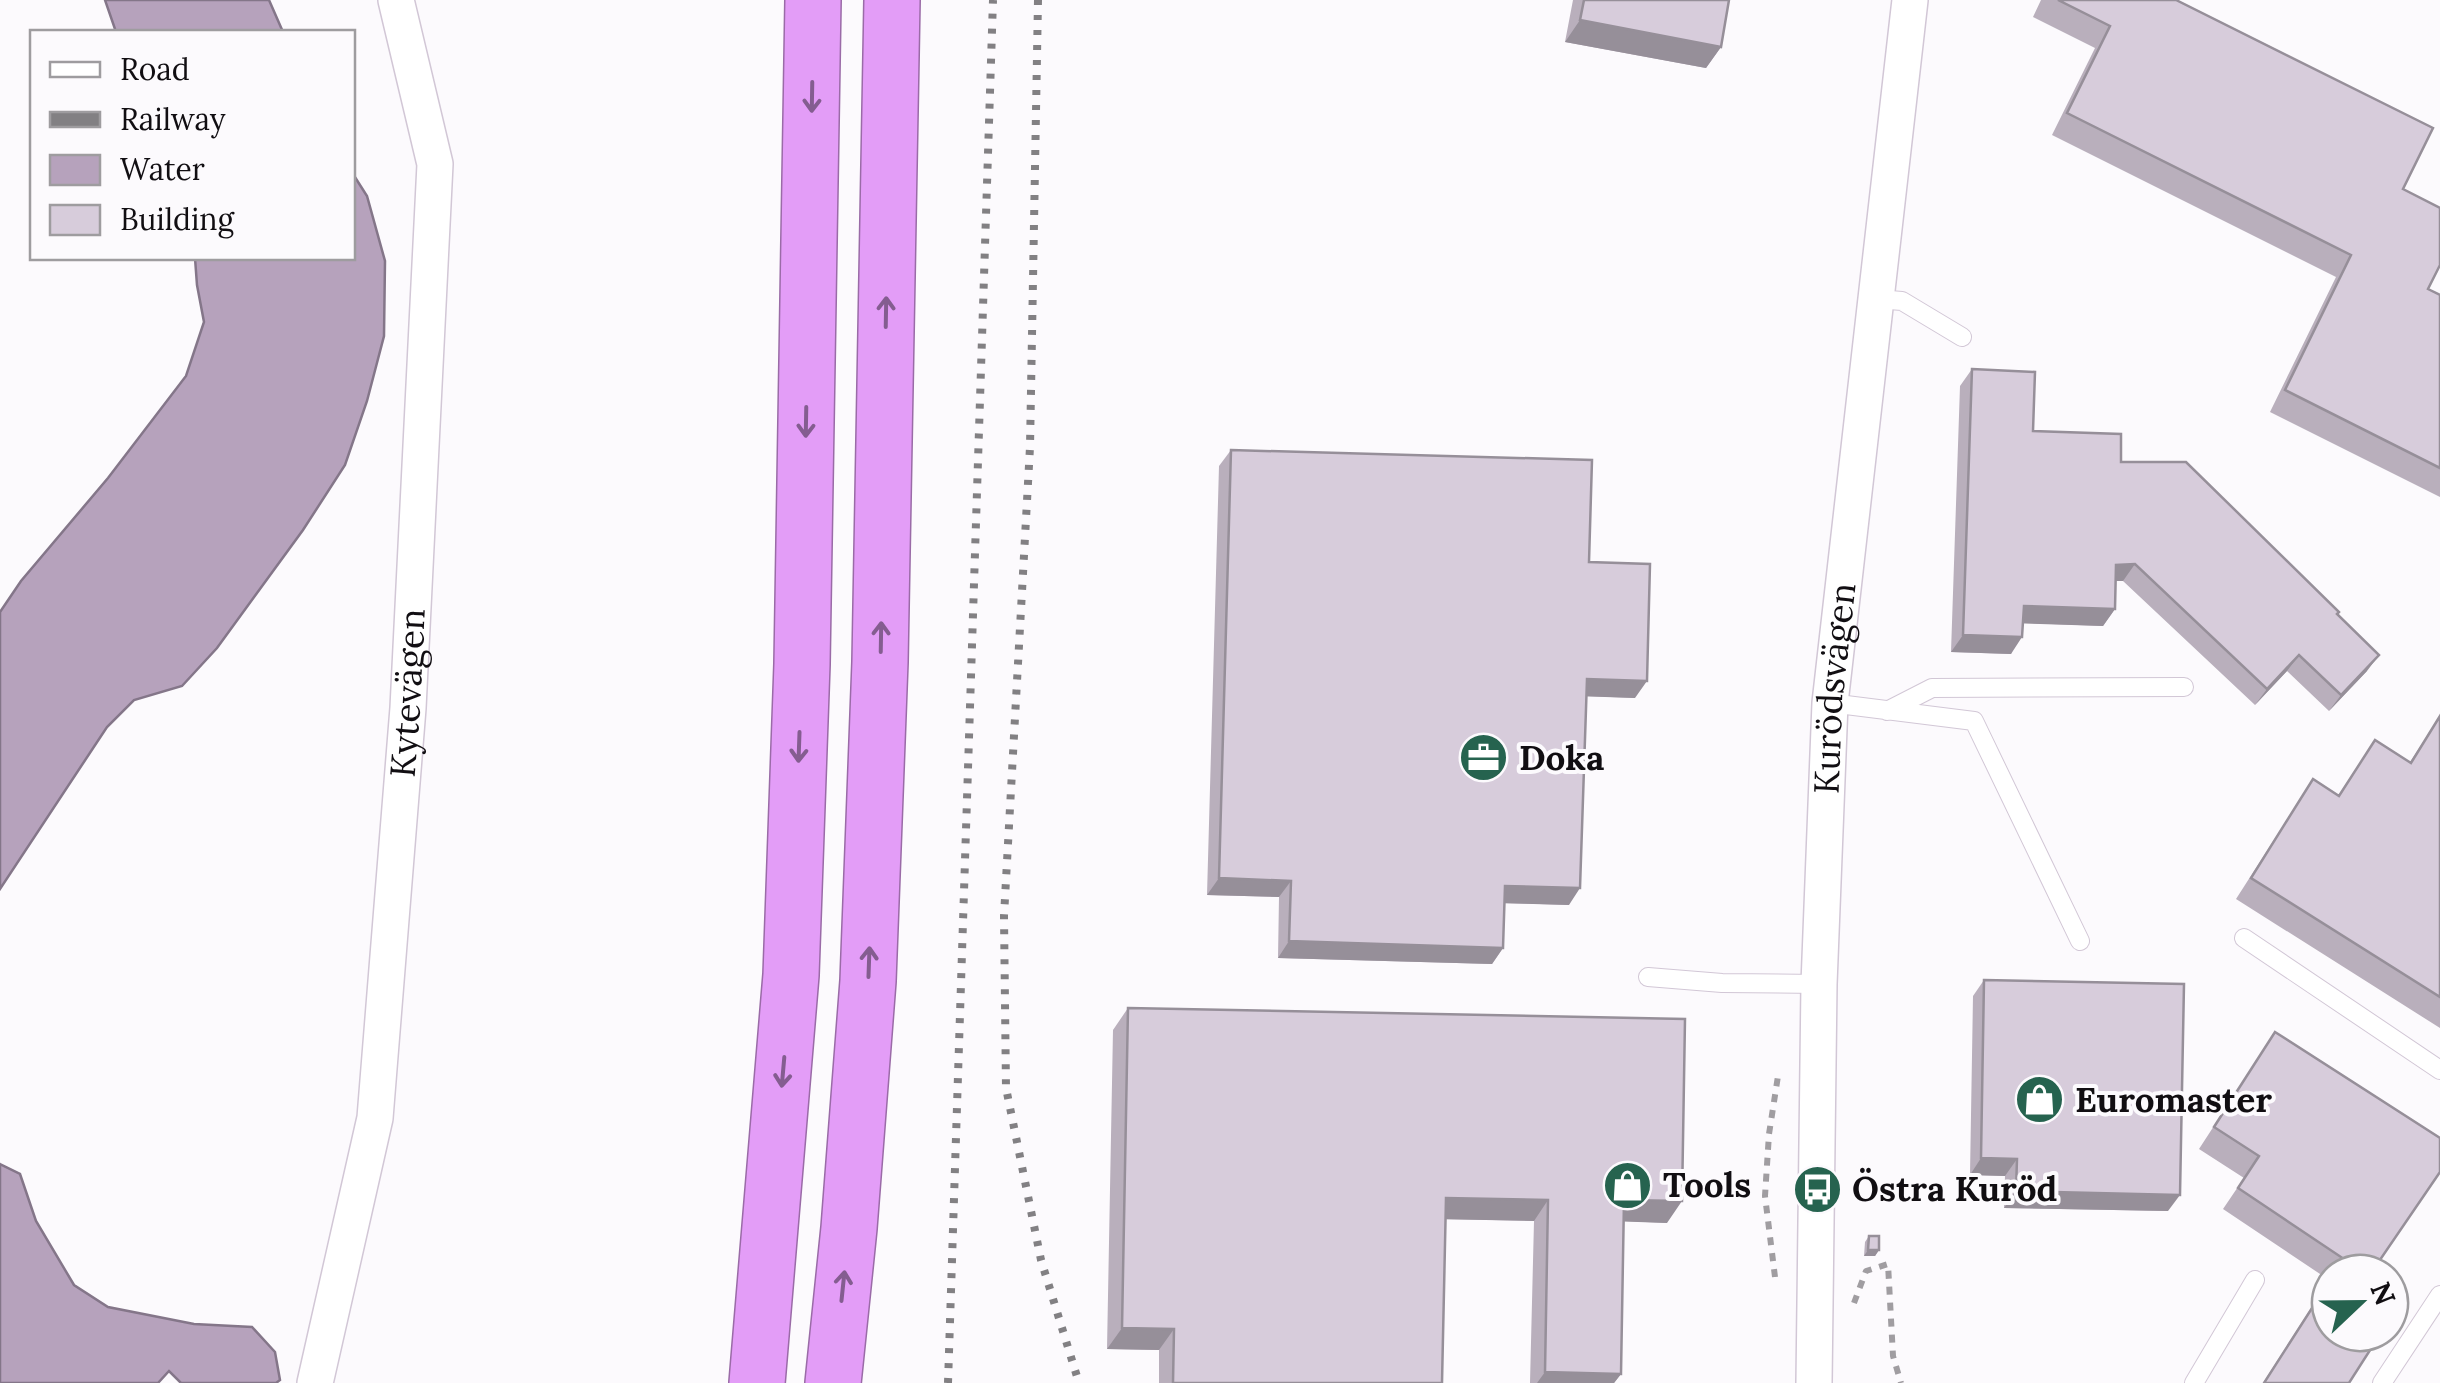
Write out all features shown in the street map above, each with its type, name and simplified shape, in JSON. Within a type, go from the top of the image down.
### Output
[{"type":"highway","points":[[757,1383],[790,975],[802,645],[814,0]]},
{"type":"highway","points":[[833,1383],[868,981],[880,662],[892,0]]},
{"type":"street","name":"Kytevägen","points":[[315,1383],[376,1118],[408,708],[435,164],[396,0]]},
{"type":"street","name":"Kurödsvägen","points":[[1814,1383],[1819,984],[1830,703],[1910,0]]},
{"type":"lane","points":[[1877,298],[1902,302],[1962,337]]},
{"type":"lane","points":[[1887,712],[1932,688],[2184,687]]},
{"type":"lane","points":[[1830,703],[1974,721],[2080,941]]},
{"type":"lane","points":[[2244,938],[2440,1070]]},
{"type":"lane","points":[[1648,977],[1819,984]]},
{"type":"lane","points":[[2194,1383],[2254,1280]]},
{"type":"lane","points":[[2382,1383],[2440,1295]]},
{"type":"path","points":[[1776,1284],[1766,1196],[1769,1134],[1778,1076]]},
{"type":"path","points":[[1866,1271],[1888,1264],[1893,1356],[1900,1383]]},
{"type":"water","points":[[105,0],[269,0],[282,30],[115,30]]},
{"type":"water","points":[[355,177],[367,196],[385,261],[384,336],[367,401],[345,465],[217,648],[182,686],[134,700],[107,727],[0,889],[0,612],[186,376],[204,322],[195,260],[355,260]]},
{"type":"water","points":[[0,1164],[20,1174],[36,1221],[74,1285],[108,1307],[194,1324],[252,1327],[275,1352],[280,1380],[181,1383],[169,1371],[158,1383],[0,1383]]},
{"type":"building","points":[[1584,0],[1729,0],[1721,47],[1580,20]]},
{"type":"building","points":[[2058,0],[2176,0],[2433,128],[2403,189],[2440,208],[2440,265],[2428,289],[2440,295],[2440,468],[2285,390],[2351,255],[2067,113],[2110,26]]},
{"type":"building","points":[[1972,369],[2035,372],[2033,431],[2121,434],[2121,462],[2186,462],[2379,655],[2341,695],[2299,655],[2267,689],[2135,564],[2116,565],[2115,609],[2024,606],[2022,637],[1963,635]]},
{"type":"building","points":[[1231,450],[1592,460],[1589,562],[1650,564],[1647,681],[1587,679],[1580,888],[1505,886],[1503,948],[1289,941],[1291,881],[1219,878]]},
{"type":"building","points":[[2440,716],[2440,997],[2251,878],[2313,779],[2339,796],[2375,740],[2411,763]]},
{"type":"building","points":[[1984,980],[2184,984],[2180,1195],[2016,1191],[2017,1159],[1981,1158]]},
{"type":"building","points":[[1128,1008],[1685,1019],[1682,1201],[1624,1200],[1621,1374],[1545,1372],[1548,1200],[1446,1198],[1442,1383],[1173,1383],[1174,1329],[1122,1328]]},
{"type":"building","points":[[2275,1032],[2440,1138],[2440,1172],[2385,1253],[2335,1253],[2238,1188],[2259,1156],[2214,1127]]},
{"type":"building","points":[[1869,1236],[1879,1236],[1879,1250],[1868,1250]]},
{"type":"building","points":[[2310,1311],[2310,1353],[2368,1353],[2349,1383],[2264,1383]]},
{"type":"railway","points":[[948,1383],[993,0]]},
{"type":"railway","points":[[1038,0],[1030,447],[1004,916],[1006,1088],[1041,1260],[1079,1383]]},
{"type":"place","name":"Doka","points":[[1484,758]]},
{"type":"place","name":"Euromaster","points":[[2040,1100]]},
{"type":"place","name":"Tools","points":[[1628,1185]]},
{"type":"place","name":"Östra Kuröd","points":[[1817,1189]]}]
